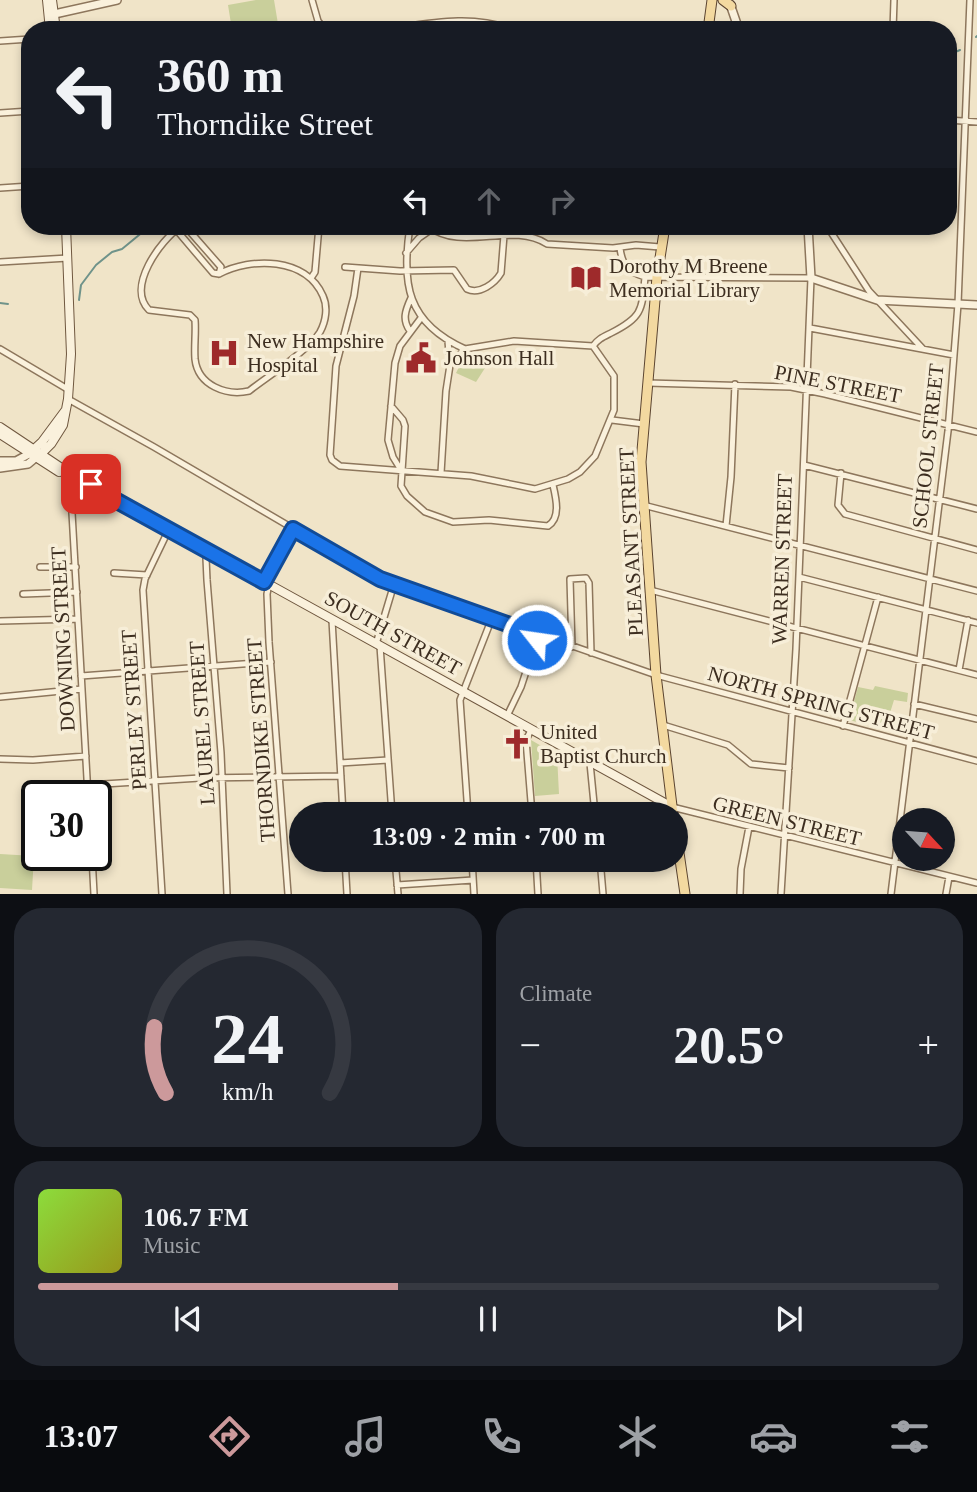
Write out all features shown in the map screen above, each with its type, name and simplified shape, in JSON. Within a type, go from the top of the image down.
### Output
[{"type":"main road","points":[[47,0],[54,21]]},
{"type":"main road","points":[[51,21],[52,0]]},
{"type":"main road","points":[[712,4],[725,1]]},
{"type":"main road","points":[[35,454],[65,411],[68,395],[71,355],[67,235]]},
{"type":"main road","name":"PLEASANT STREET","points":[[663,235],[641,462],[656,675],[672,802]]},
{"type":"main road","name":"SOUTH STREET","points":[[0,427],[75,481],[89,489],[97,490]]},
{"type":"main road","name":"SOUTH STREET","points":[[0,434],[657,802]]},
{"type":"main road","points":[[682,872],[685,894]]},
{"type":"street","points":[[52,14],[117,0]]},
{"type":"street","points":[[312,0],[318,21]]},
{"type":"street","points":[[893,21],[894,0]]},
{"type":"street","name":"SCHOOL STREET","points":[[901,808],[949,425],[958,304],[971,0]]},
{"type":"street","points":[[725,1],[735,21]]},
{"type":"street","points":[[456,21],[474,21]]},
{"type":"street","points":[[0,41],[21,40]]},
{"type":"street","points":[[0,113],[21,112]]},
{"type":"street","points":[[957,120],[977,122]]},
{"type":"street","points":[[0,188],[21,187]]},
{"type":"street","points":[[171,235],[156,251],[141,288],[141,298],[149,310],[190,315],[195,320],[195,362],[217,390],[232,394],[249,391],[319,333],[326,313],[326,302],[321,291],[299,270],[266,264],[234,266],[219,274],[213,273],[185,235]]},
{"type":"street","points":[[187,235],[221,267],[219,274]]},
{"type":"street","points":[[310,278],[315,272],[318,235]]},
{"type":"street","points":[[409,235],[405,270],[411,298],[421,318],[448,341],[465,349],[514,341],[593,346]]},
{"type":"street","points":[[406,253],[423,235]]},
{"type":"street","points":[[453,235],[465,239],[504,236],[538,240],[547,244],[660,247]]},
{"type":"street","name":"WARREN STREET","points":[[781,894],[808,390],[811,278],[809,235]]},
{"type":"street","points":[[833,235],[877,300],[923,349]]},
{"type":"street","points":[[345,267],[454,270],[467,289],[479,290],[489,285],[501,272],[504,236]]},
{"type":"street","points":[[620,248],[624,265],[632,272],[645,277],[811,278],[877,300],[977,306]]},
{"type":"street","points":[[0,262],[68,258]]},
{"type":"street","points":[[358,268],[354,296],[336,366],[330,455],[340,466],[479,477],[535,489],[573,476],[589,464],[600,447],[612,420],[616,399],[614,376],[593,346]]},
{"type":"street","points":[[593,346],[598,340],[632,323],[636,318],[644,293],[645,277]]},
{"type":"street","points":[[410,331],[405,324],[405,310],[411,298]]},
{"type":"street","points":[[401,470],[393,457],[388,440],[394,363],[410,331],[421,318]]},
{"type":"street","points":[[810,328],[954,355]]},
{"type":"street","points":[[441,473],[450,365],[448,341]]},
{"type":"street","name":"NORTH SPRING STREET","points":[[0,349],[68,395],[293,529],[394,584],[656,675],[977,761]]},
{"type":"street","points":[[450,365],[465,349]]},
{"type":"street","name":"PINE STREET","points":[[649,383],[736,384],[808,390],[977,432]]},
{"type":"street","points":[[726,526],[732,477],[736,384]]},
{"type":"street","points":[[391,407],[405,426],[401,486],[407,496],[430,516],[453,523],[489,520],[548,526],[553,524],[555,518],[553,485]]},
{"type":"street","points":[[612,420],[644,424]]},
{"type":"street","points":[[0,461],[16,461],[35,454]]},
{"type":"street","points":[[0,468],[28,464],[35,454]]},
{"type":"street","points":[[804,465],[977,509]]},
{"type":"street","points":[[841,473],[838,505],[845,514],[977,550]]},
{"type":"street","name":"DOWNING STREET","points":[[75,481],[71,495],[88,780]]},
{"type":"street","points":[[643,505],[977,591]]},
{"type":"street","name":"PERLEY STREET","points":[[162,894],[143,590],[147,575],[169,529]]},
{"type":"street","name":"THORNDIKE STREET","points":[[288,894],[267,583],[293,529]]},
{"type":"street","name":"LAUREL STREET","points":[[209,551],[206,558],[207,580],[222,779],[227,894]]},
{"type":"street","points":[[40,567],[76,567]]},
{"type":"street","points":[[114,573],[147,575]]},
{"type":"street","points":[[799,577],[977,623]]},
{"type":"street","points":[[572,647],[570,579],[579,578],[589,580],[591,653]]},
{"type":"street","points":[[391,802],[378,645],[394,584]]},
{"type":"street","points":[[650,590],[977,676]]},
{"type":"street","points":[[23,594],[76,592]]},
{"type":"street","points":[[843,726],[878,597]]},
{"type":"street","points":[[467,802],[460,707],[463,692],[492,618]]},
{"type":"street","points":[[0,621],[78,619]]},
{"type":"street","points":[[332,620],[342,802]]},
{"type":"street","points":[[959,670],[968,621]]},
{"type":"street","points":[[507,716],[521,687],[538,635]]},
{"type":"street","points":[[81,676],[271,662]]},
{"type":"street","points":[[0,698],[82,689]]},
{"type":"street","points":[[914,704],[977,719]]},
{"type":"street","points":[[663,725],[728,745],[751,764],[789,768]]},
{"type":"street","points":[[531,730],[526,740],[531,802]]},
{"type":"street","points":[[0,759],[33,760],[86,756]]},
{"type":"street","points":[[340,763],[388,760]]},
{"type":"street","points":[[590,763],[594,802]]},
{"type":"street","points":[[112,784],[341,776]]},
{"type":"street","name":"GREEN STREET","points":[[688,814],[892,863]]},
{"type":"street","points":[[740,894],[741,869],[749,827]]},
{"type":"street","points":[[93,871],[94,894]]},
{"type":"street","points":[[346,872],[347,894]]},
{"type":"street","points":[[396,872],[398,894]]},
{"type":"street","points":[[473,872],[474,894]]},
{"type":"street","points":[[537,872],[538,894]]},
{"type":"street","points":[[601,872],[603,894]]},
{"type":"street","name":"SCHOOL STREET","points":[[891,894],[894,872]]},
{"type":"street","name":"GREEN STREET","points":[[928,872],[977,882]]},
{"type":"street","points":[[946,894],[949,877]]},
{"type":"street","points":[[397,885],[473,880]]},
{"type":"green space","points":[[274,0],[278,21],[231,21],[228,5]]},
{"type":"green space","points":[[461,363],[485,368],[476,382],[456,373]]},
{"type":"green space","points":[[875,686],[908,693],[907,702],[894,700],[885,729],[849,720],[858,687],[873,690]]},
{"type":"green space","points":[[531,740],[557,755],[559,794],[535,796]]},
{"type":"green space","points":[[0,854],[21,855],[21,871],[33,871],[32,890],[0,888]]},
{"type":"waterway","points":[[79,300],[81,285],[96,265],[139,235]]},
{"type":"waterway","points":[[0,303],[8,304]]},
{"type":"place","name":"Dorothy M Breene Memorial Library","points":[[586,278]]},
{"type":"place","name":"New Hampshire Hospital","points":[[224,353]]},
{"type":"place","name":"Johnson Hall","points":[[421,358]]},
{"type":"place","name":"United Baptist Church","points":[[517,744]]},
{"type":"route","points":[[91,484],[97,490],[264,582],[293,529],[380,579],[538,635],[537,640]]}]
